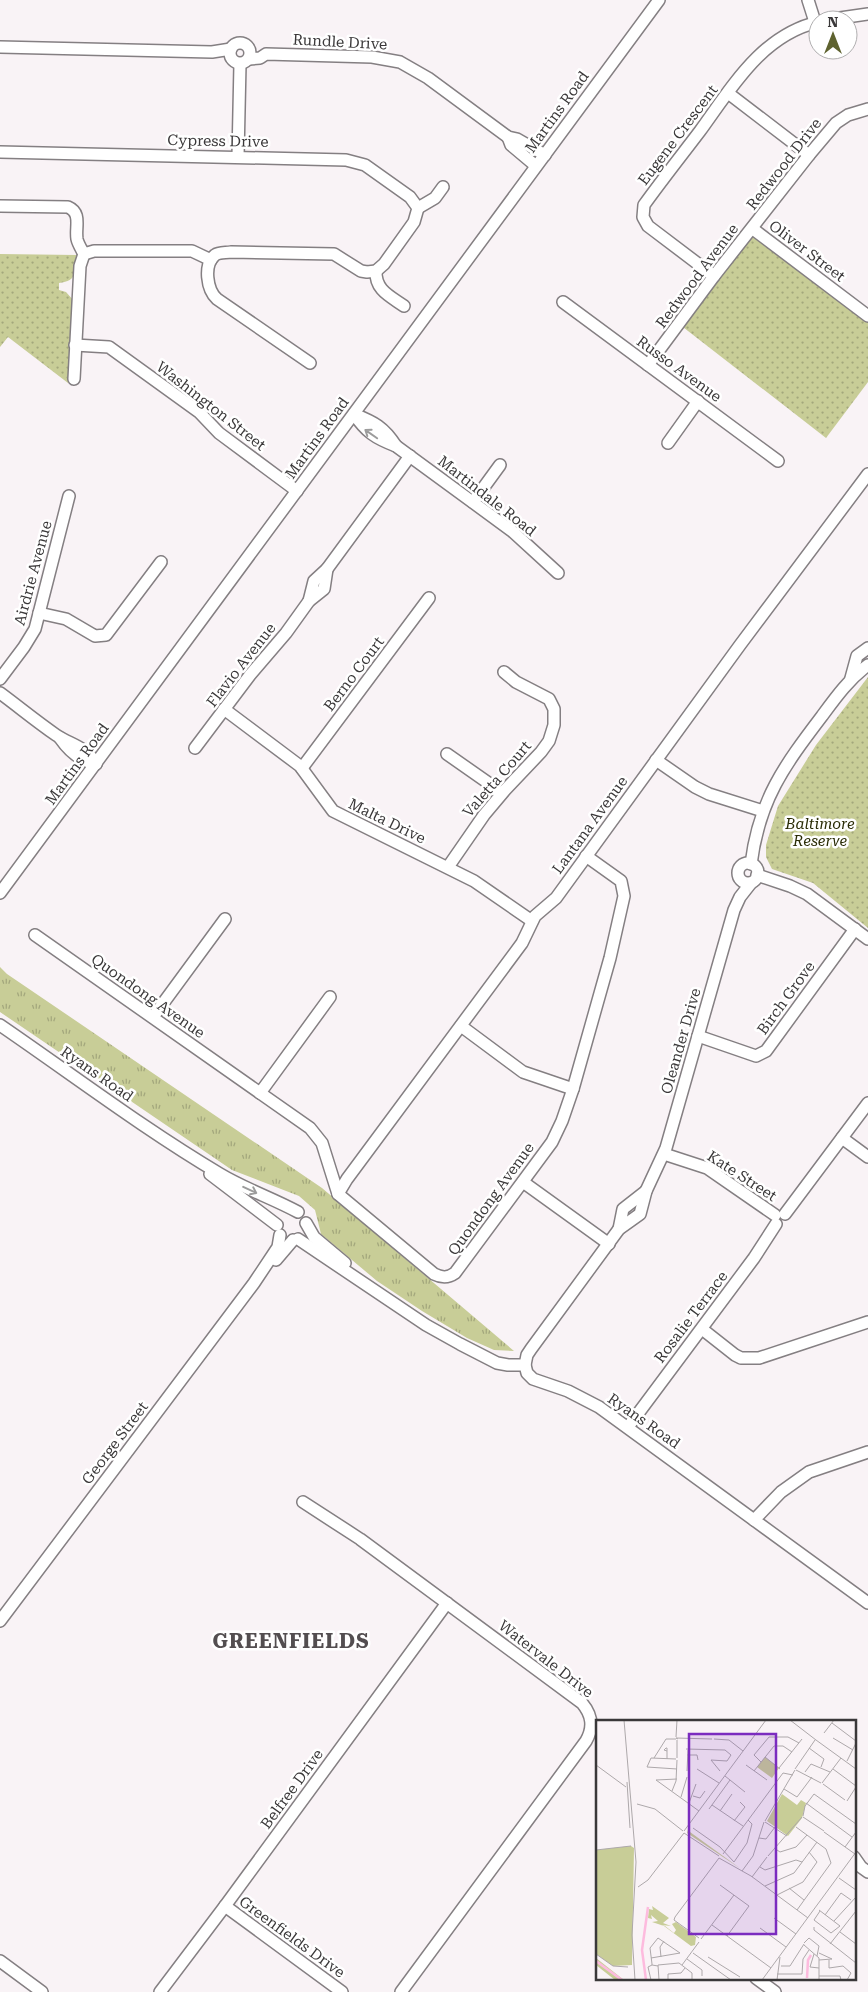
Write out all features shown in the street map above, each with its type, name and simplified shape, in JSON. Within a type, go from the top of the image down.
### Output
[{"type":"street","name":"Martins Road","points":[[0,893],[659,0]]},
{"type":"street","name":"Eugene Crescent","points":[[714,276],[648,226],[642,213],[644,205],[744,70],[767,48],[792,30],[808,25]]},
{"type":"street","points":[[0,47],[212,52],[222,56],[240,56],[238,156]]},
{"type":"street","name":"Rundle Drive","points":[[240,56],[260,58],[266,54],[372,57],[400,62],[428,78],[508,137],[517,139],[545,154]]},
{"type":"street","points":[[728,93],[809,154]]},
{"type":"street","name":"Redwood Drive","points":[[752,229],[809,154],[836,123],[848,115],[868,109]]},
{"type":"street","name":"Rundle Drive","points":[[508,137],[511,145],[536,166]]},
{"type":"street","name":"Cypress Drive","points":[[0,152],[238,156],[356,161],[365,165],[410,197],[418,208]]},
{"type":"street","points":[[310,363],[210,293],[208,267],[211,260],[217,254],[231,252],[334,254],[362,271],[376,271],[384,264],[414,222],[418,208],[435,198],[443,187]]},
{"type":"street","points":[[0,206],[68,207],[77,214],[77,241],[84,254],[80,266],[74,379]]},
{"type":"street","name":"Redwood Avenue","points":[[648,365],[714,276],[752,229]]},
{"type":"street","name":"Oliver Street","points":[[752,229],[868,316]]},
{"type":"street","points":[[84,254],[94,251],[192,251],[211,260]]},
{"type":"street","points":[[376,271],[375,279],[378,287],[404,306]]},
{"type":"street","name":"Russo Avenue","points":[[563,302],[778,461]]},
{"type":"street","name":"Washington Street","points":[[75,345],[109,347],[199,412],[219,433],[297,491]]},
{"type":"street","points":[[668,443],[698,402]]},
{"type":"street","name":"Martindale Road","points":[[354,414],[372,421],[387,432],[396,446],[512,531],[558,573]]},
{"type":"street","name":"Flavio Avenue","points":[[196,748],[224,709],[309,601],[324,589],[327,569],[410,456]]},
{"type":"street","points":[[473,502],[500,465]]},
{"type":"street","name":"Lantana Avenue","points":[[338,1194],[347,1179],[522,943],[535,916],[556,898],[740,645],[868,474]]},
{"type":"street","name":"Airdrie Avenue","points":[[0,678],[29,640],[39,613],[69,496]]},
{"type":"street","points":[[39,613],[66,619],[95,636],[106,635],[161,562]]},
{"type":"street","name":"Berno Court","points":[[302,768],[429,598]]},
{"type":"street","points":[[851,678],[857,656],[868,648]]},
{"type":"street","points":[[868,665],[851,678],[775,783],[758,825],[752,864],[757,869],[749,879],[790,886],[806,894],[868,939]]},
{"type":"street","name":"Valetta Court","points":[[448,867],[484,815],[549,741],[554,716],[552,703],[549,699],[516,682],[504,672]]},
{"type":"street","points":[[0,693],[58,736],[74,743],[92,755],[96,764]]},
{"type":"street","name":"Malta Drive","points":[[224,709],[302,768],[326,804],[333,811],[474,881],[532,921]]},
{"type":"street","points":[[447,754],[501,794]]},
{"type":"street","points":[[656,760],[695,787],[709,794],[763,811]]},
{"type":"street","name":"Quondong Avenue","points":[[35,935],[310,1128],[318,1136],[326,1150],[338,1194],[434,1274],[444,1278],[455,1273],[558,1132],[573,1089],[610,958],[624,896],[620,881],[586,856]]},
{"type":"street","name":"Oleander Drive","points":[[525,1365],[531,1349],[608,1244],[619,1230],[640,1214],[646,1191],[664,1154],[734,910],[749,879],[738,873],[739,869],[743,865],[752,864]]},
{"type":"street","points":[[153,1017],[225,919]]},
{"type":"street","name":"Birch Grove","points":[[698,1036],[756,1056],[766,1051],[855,929]]},
{"type":"street","points":[[260,1093],[330,997]]},
{"type":"street","name":"Ryans Road","points":[[0,1025],[178,1147],[246,1189],[298,1212]]},
{"type":"street","points":[[461,1026],[523,1072],[573,1089]]},
{"type":"street","name":"Rosalie Terrace","points":[[628,1426],[754,1258],[779,1218],[868,1103]]},
{"type":"street","points":[[842,1138],[868,1157]]},
{"type":"street","name":"Ryans Road","points":[[178,1147],[223,1185],[263,1214],[278,1230]]},
{"type":"street","name":"Kate Street","points":[[664,1154],[707,1168],[779,1218]]},
{"type":"street","points":[[523,1182],[608,1244]]},
{"type":"street","points":[[388,1299],[314,1237],[302,1215],[298,1212],[284,1213],[278,1220],[278,1230],[288,1240],[295,1240],[426,1325],[497,1363],[525,1365]]},
{"type":"street","points":[[295,1240],[305,1232],[306,1223]]},
{"type":"street","name":"George Street","points":[[0,1621],[254,1283],[278,1247],[278,1230]]},
{"type":"street","name":"George Street","points":[[254,1283],[295,1240]]},
{"type":"street","points":[[702,1329],[741,1358],[759,1358],[868,1322]]},
{"type":"street","name":"Ryans Road","points":[[525,1365],[530,1377],[583,1398],[628,1426],[868,1603]]},
{"type":"street","points":[[754,1520],[781,1492],[809,1472],[868,1452]]},
{"type":"street","name":"Watervale Drive","points":[[303,1502],[360,1538],[582,1703],[588,1711],[591,1725],[590,1734],[586,1740],[401,1992]]},
{"type":"street","name":"Belfree Drive","points":[[160,1992],[446,1603]]},
{"type":"street","points":[[856,1860],[868,1872]]},
{"type":"street","name":"Greenfields Drive","points":[[225,1906],[342,1992]]},
{"type":"street","points":[[0,1961],[42,1992]]},
{"type":"street","points":[[759,1980],[775,1992]]},
{"type":"green space","points":[[753,229],[868,316],[868,382],[826,438],[679,324]]},
{"type":"green space","points":[[0,254],[77,255],[75,274],[70,280],[59,283],[59,290],[66,292],[74,301],[68,383],[8,337],[0,347]]},
{"type":"green space","name":"Baltimore Reserve","points":[[868,677],[868,928],[813,883],[772,869],[766,857],[766,845],[778,806],[816,745]]},
{"type":"green space","points":[[0,967],[7,974],[322,1188],[514,1351],[494,1350],[467,1338],[422,1311],[377,1281],[321,1234],[315,1210],[299,1196],[232,1170],[0,1012]]},
{"type":"district","name":"GREENFIELDS","points":[[291,1641]]}]
